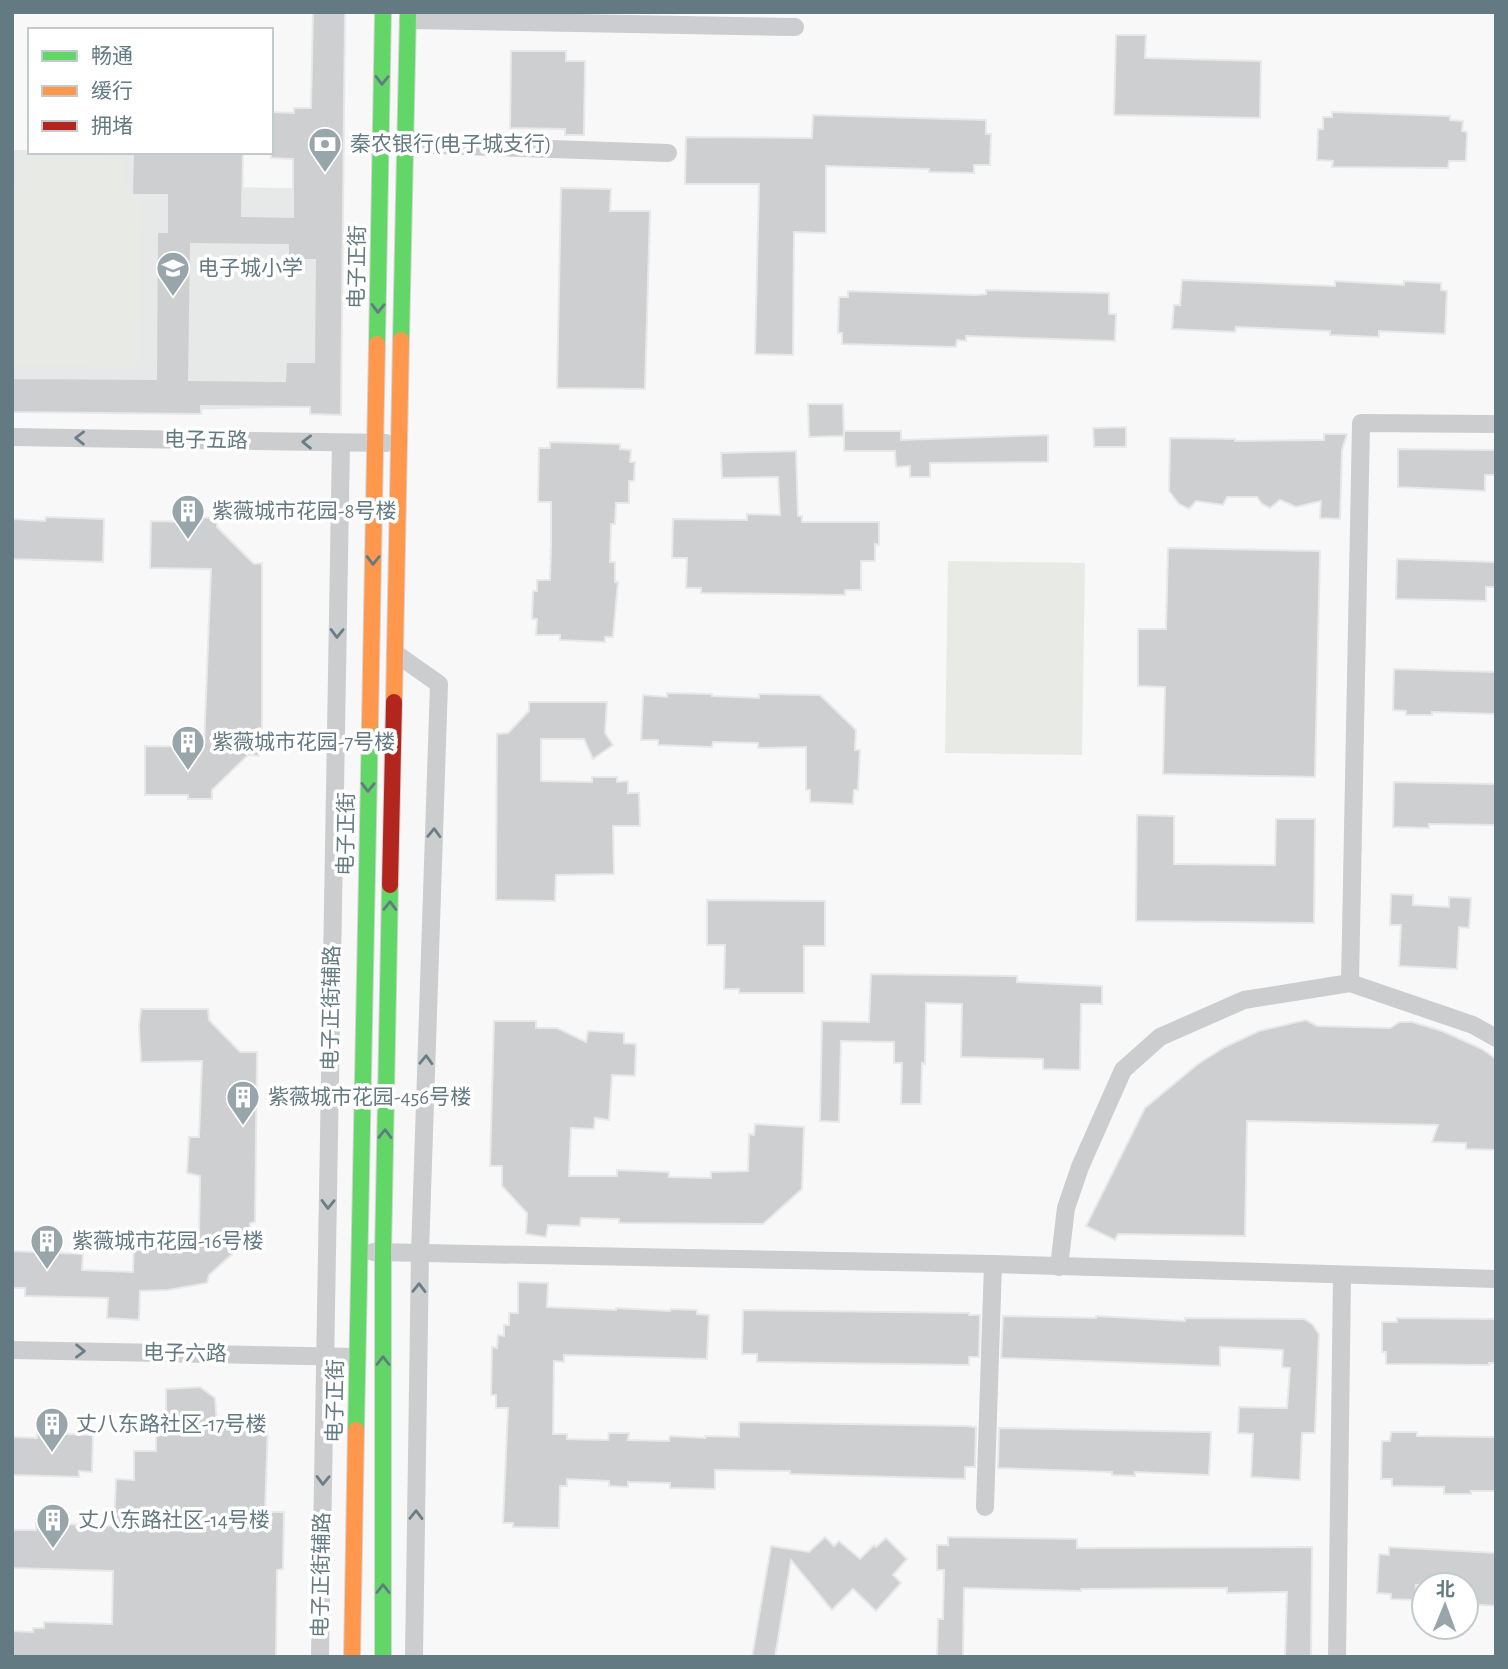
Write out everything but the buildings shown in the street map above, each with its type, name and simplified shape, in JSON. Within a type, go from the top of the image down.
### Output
[{"type":"main road","name":"电子正街","points":[[352,1657],[383,12]]},
{"type":"main road","points":[[383,1657],[383,1252],[408,16]]},
{"type":"street","points":[[408,16],[795,27]]},
{"type":"street","points":[[405,145],[668,153]]},
{"type":"street","points":[[1350,984],[1361,423],[1496,424]]},
{"type":"street","name":"电子五路","points":[[12,437],[400,444]]},
{"type":"street","name":"电子正街辅路","points":[[320,1657],[341,443]]},
{"type":"street","points":[[395,653],[439,684],[420,1253],[414,1657]]},
{"type":"street","points":[[1059,1267],[1066,1208],[1080,1167],[1123,1070],[1160,1037],[1244,1000],[1350,984],[1473,1025],[1496,1038]]},
{"type":"street","points":[[358,1252],[993,1264],[1496,1279]]},
{"type":"street","points":[[985,1507],[993,1264]]},
{"type":"street","points":[[1337,1657],[1342,1275]]},
{"type":"street","name":"电子六路","points":[[12,1350],[357,1357]]},
{"type":"shaded area","name":"电子城小学","points":[[12,150],[28,150],[28,154],[144,154],[183,186],[336,189],[332,407],[12,413]]},
{"type":"shaded area","points":[[17,157],[123,159],[123,184],[142,185],[138,367],[12,365],[12,185],[16,184]]},
{"type":"shaded area","points":[[948,561],[1085,563],[1082,755],[945,753]]},
{"type":"traffic: fast","points":[[377,344],[383,12]]},
{"type":"traffic: fast","points":[[401,340],[408,12]]},
{"type":"traffic: fast","points":[[356,1430],[370,723]]},
{"type":"traffic: fast","points":[[383,1657],[383,1253],[390,885]]},
{"type":"traffic: slow","points":[[394,702],[401,340]]},
{"type":"traffic: slow","points":[[370,723],[377,344]]},
{"type":"traffic: slow","points":[[352,1657],[356,1430]]},
{"type":"traffic: jam","points":[[390,885],[394,702]]},
{"type":"place","name":"秦农银行(电子城支行)","points":[[325,174]]},
{"type":"place","name":"电子城小学","points":[[173,298]]},
{"type":"place","name":"紫薇城市花园-8号楼","points":[[188,541]]},
{"type":"place","name":"紫薇城市花园-7号楼","points":[[188,772]]},
{"type":"place","name":"紫薇城市花园-456号楼","points":[[243,1127]]},
{"type":"place","name":"紫薇城市花园-16号楼","points":[[47,1271]]},
{"type":"place","name":"丈八东路社区-17号楼","points":[[52,1454]]},
{"type":"place","name":"丈八东路社区-14号楼","points":[[53,1550]]}]
